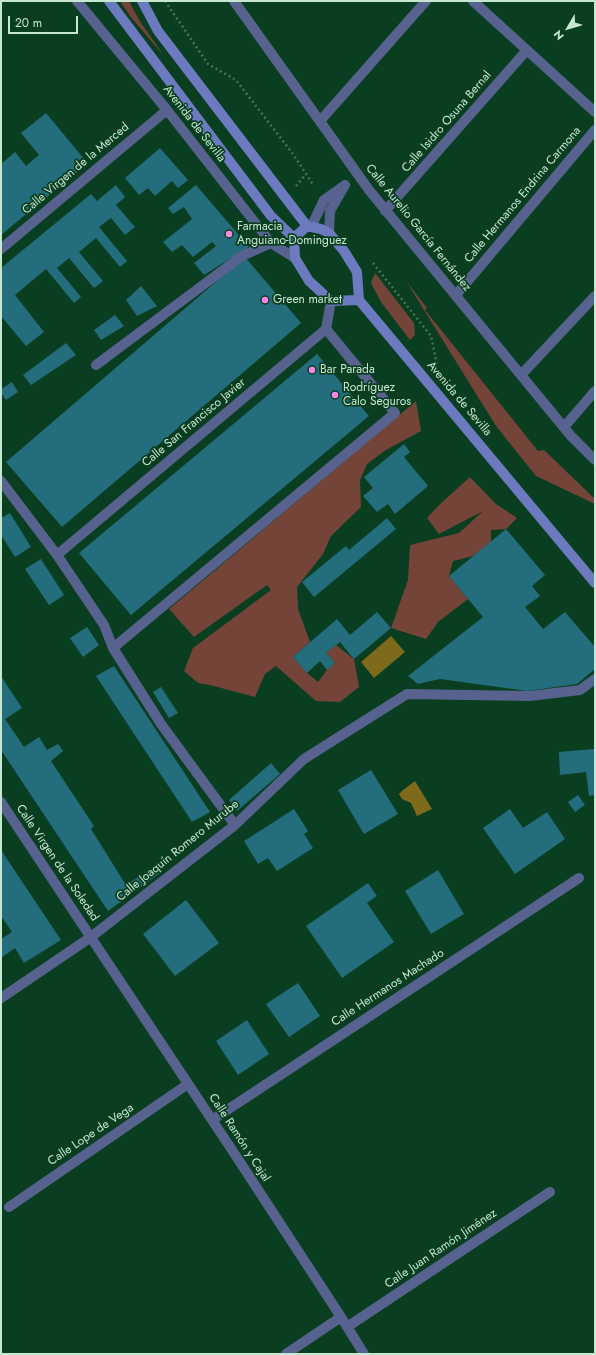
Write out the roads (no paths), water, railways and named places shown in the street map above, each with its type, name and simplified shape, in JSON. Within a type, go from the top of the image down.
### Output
[{"type":"main road","name":"Avenida de Sevilla","points":[[109,1],[271,216],[294,238]]},
{"type":"main road","points":[[142,1],[158,31],[309,227],[321,229],[329,233],[344,250],[357,272],[359,300],[330,301],[309,281],[295,258],[294,238],[309,227]]},
{"type":"main road","name":"Avenida de Sevilla","points":[[359,300],[595,583]]},
{"type":"street","name":"Avenida de Sevilla","points":[[77,1],[167,110],[271,244],[295,258]]},
{"type":"street","name":"Calle Aurelio García Fernández","points":[[234,1],[358,175],[386,211],[564,427],[595,460]]},
{"type":"street","points":[[320,121],[426,1]]},
{"type":"street","points":[[473,1],[595,112]]},
{"type":"street","name":"Calle Isidro Osuna Bernal","points":[[386,211],[528,50]]},
{"type":"street","name":"Calle Virgen de la Merced","points":[[1,248],[167,110]]},
{"type":"street","name":"Calle Hermanos Endrina Carmona","points":[[456,295],[595,130]]},
{"type":"street","points":[[309,227],[324,200],[358,175]]},
{"type":"street","points":[[329,233],[330,211],[345,185]]},
{"type":"street","points":[[96,365],[242,256],[271,244]]},
{"type":"street","points":[[521,375],[595,296]]},
{"type":"street","points":[[113,648],[396,413],[326,329],[330,301]]},
{"type":"street","name":"Calle San Francisco Javier","points":[[57,555],[326,329]]},
{"type":"street","points":[[564,427],[595,391]]},
{"type":"street","points":[[1,481],[57,555],[104,625],[113,648],[161,724],[235,825]]},
{"type":"street","name":"Calle Joaquín Romero Murube","points":[[1,998],[91,937],[235,825],[304,759],[407,694],[530,696],[580,690],[595,679]]},
{"type":"street","name":"Calle Virgen de la Soledad","points":[[1,802],[91,937]]},
{"type":"street","name":"Calle Hermanos Machado","points":[[212,1120],[579,878]]},
{"type":"street","name":"Calle Ramón y Cajal","points":[[91,937],[364,1354]]},
{"type":"street","name":"Calle Lope de Vega","points":[[9,1207],[188,1084]]},
{"type":"street","name":"Calle Juan Ramón Jiménez","points":[[347,1327],[550,1192]]},
{"type":"street","points":[[286,1354],[341,1317]]},
{"type":"place","name":"Farmacia Anguiano-Dominguez","points":[[229,234]]},
{"type":"place","name":"Green market","points":[[265,300]]},
{"type":"place","name":"Bar Parada","points":[[312,370]]},
{"type":"place","name":"Rodríguez Calo Seguros","points":[[335,395]]}]
